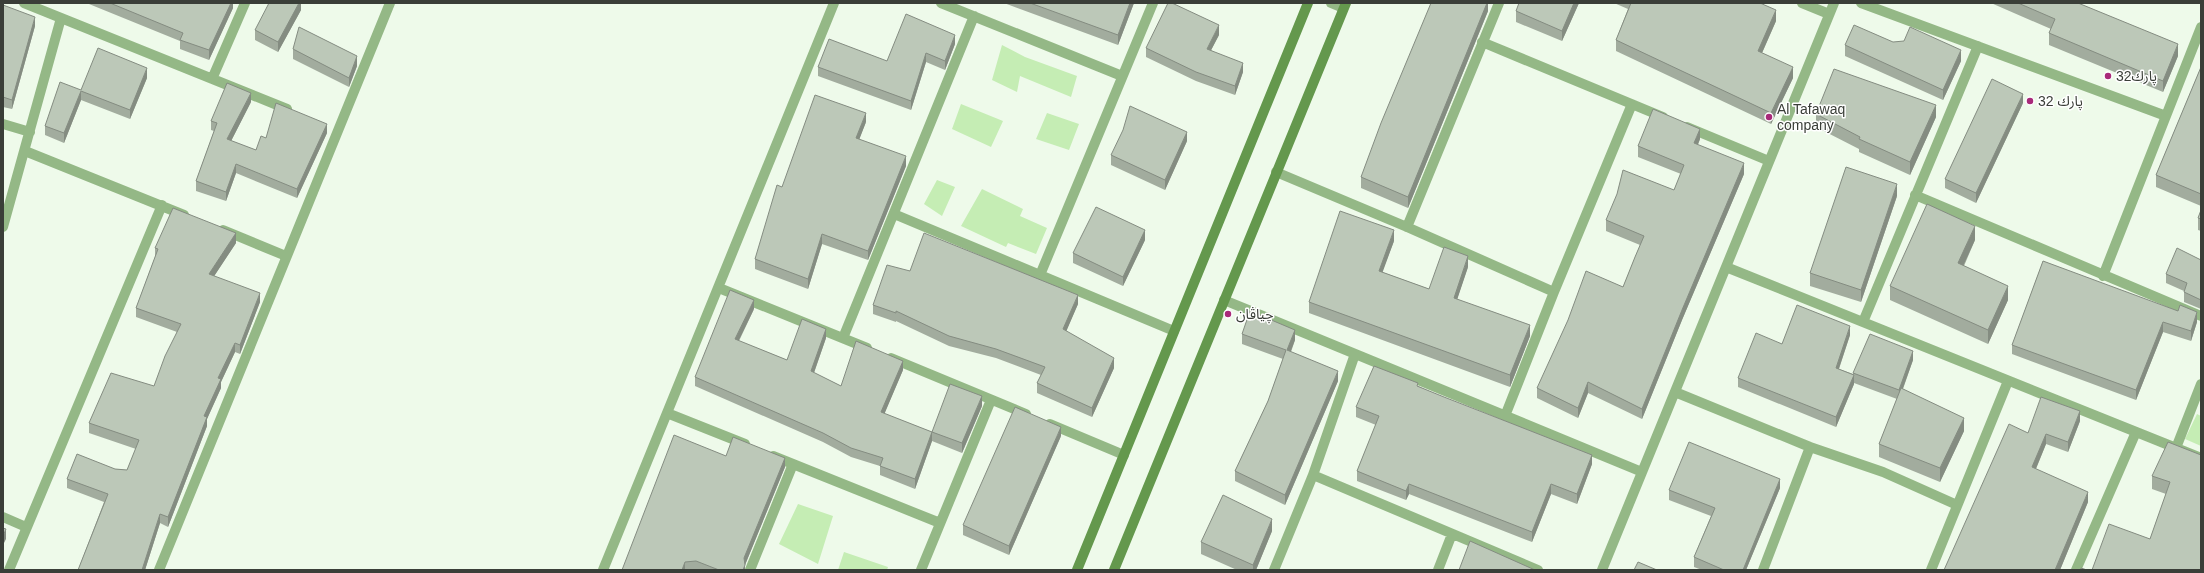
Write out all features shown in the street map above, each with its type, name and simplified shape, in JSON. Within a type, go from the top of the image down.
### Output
[{"type":"street","points":[[24,3],[293,112]]},
{"type":"street","points":[[212,79],[245,3]]},
{"type":"street","points":[[159,570],[286,256],[334,128],[390,3]]},
{"type":"street","points":[[602,570],[719,288],[834,3]]},
{"type":"street","points":[[941,3],[1122,76]]},
{"type":"street","points":[[1040,275],[1153,3]]},
{"type":"street","points":[[1077,570],[1308,3]]},
{"type":"street","points":[[1114,570],[1345,6],[1331,3]]},
{"type":"street","points":[[1407,227],[1499,3]]},
{"type":"street","points":[[1802,3],[1829,14]]},
{"type":"street","points":[[1602,570],[1834,3]]},
{"type":"street","points":[[1861,3],[2166,116]]},
{"type":"street","points":[[843,338],[974,16]]},
{"type":"street","points":[[3,227],[62,18]]},
{"type":"street","points":[[2103,276],[2201,27]]},
{"type":"street","points":[[1482,42],[1769,161]]},
{"type":"street","points":[[1863,322],[1915,194],[1978,46]]},
{"type":"street","points":[[1505,416],[1554,292],[1632,104]]},
{"type":"street","points":[[3,124],[30,132]]},
{"type":"street","points":[[25,151],[191,217]]},
{"type":"street","points":[[1276,172],[1407,227],[1554,292]]},
{"type":"street","points":[[1915,194],[2103,276],[2201,316]]},
{"type":"street","points":[[9,570],[162,206]]},
{"type":"street","points":[[894,214],[1174,331]]},
{"type":"street","points":[[213,226],[286,256]]},
{"type":"street","points":[[1726,267],[2201,458]]},
{"type":"street","points":[[719,288],[1124,455]]},
{"type":"street","points":[[1224,300],[1642,472]]},
{"type":"street","points":[[1274,570],[1313,475],[1354,354]]},
{"type":"street","points":[[1931,570],[2008,381]]},
{"type":"street","points":[[2176,448],[2201,384]]},
{"type":"street","points":[[1675,392],[1810,447],[1883,472],[1957,505]]},
{"type":"street","points":[[921,570],[991,400]]},
{"type":"street","points":[[667,413],[940,523]]},
{"type":"street","points":[[2076,570],[2136,432]]},
{"type":"street","points":[[1763,570],[1810,447]]},
{"type":"street","points":[[750,570],[793,464]]},
{"type":"street","points":[[1313,475],[1538,570]]},
{"type":"street","points":[[3,517],[26,527]]},
{"type":"street","points":[[1438,570],[1452,534]]},
{"type":"green space","points":[[1002,45],[1025,57],[1077,76],[1071,97],[1020,76],[1017,92],[992,80]]},
{"type":"green space","points":[[961,104],[1003,121],[991,147],[952,129]]},
{"type":"green space","points":[[1047,113],[1079,124],[1069,150],[1036,139]]},
{"type":"green space","points":[[937,180],[955,187],[942,216],[924,204]]},
{"type":"green space","points":[[982,189],[1023,209],[1020,216],[1047,228],[1036,254],[1008,243],[1006,247],[961,226]]},
{"type":"green space","points":[[2197,414],[2201,416],[2201,446],[2185,439]]},
{"type":"green space","points":[[798,504],[833,516],[818,564],[779,544]]},
{"type":"green space","points":[[844,552],[888,567],[887,570],[838,570]]},
{"type":"building","points":[[110,3],[231,3],[209,50],[180,40],[183,33]]},
{"type":"building","points":[[269,3],[299,3],[278,42],[255,30]]},
{"type":"building","points":[[1030,3],[1130,3],[1118,35]]},
{"type":"building","points":[[1168,3],[1172,3],[1219,25],[1207,49],[1243,63],[1235,86],[1196,72],[1146,48]]},
{"type":"building","points":[[1431,3],[1487,3],[1408,197],[1361,177],[1381,123]]},
{"type":"building","points":[[1519,3],[1574,3],[1562,31],[1516,11]]},
{"type":"building","points":[[1631,3],[1760,3],[1776,10],[1758,51],[1793,67],[1771,113],[1616,40]]},
{"type":"building","points":[[2018,3],[2078,3],[2178,44],[2163,81],[2049,33],[2055,19]]},
{"type":"building","points":[[3,5],[35,17],[12,100],[3,97]]},
{"type":"building","points":[[906,14],[955,35],[945,61],[926,53],[911,101],[818,67],[829,39],[887,61]]},
{"type":"building","points":[[1854,25],[1893,42],[1904,41],[1910,27],[1961,50],[1943,90],[1845,45]]},
{"type":"building","points":[[299,27],[357,56],[349,78],[293,49]]},
{"type":"building","points":[[98,48],[147,68],[130,110],[81,91],[64,133],[45,126],[60,82],[81,90]]},
{"type":"building","points":[[2201,67],[2201,194],[2156,175]]},
{"type":"building","points":[[1834,69],[1936,105],[1910,162],[1859,139],[1860,137],[1816,114]]},
{"type":"building","points":[[1992,79],[2023,94],[1976,193],[1945,179]]},
{"type":"building","points":[[227,83],[251,93],[227,139],[256,150],[261,136],[266,138],[276,103],[327,124],[297,189],[236,164],[226,192],[196,181],[217,123],[211,121]]},
{"type":"building","points":[[815,95],[866,113],[856,138],[906,156],[868,251],[822,234],[808,279],[755,259],[777,185],[782,187]]},
{"type":"building","points":[[1130,106],[1187,132],[1165,180],[1111,155],[1123,130]]},
{"type":"building","points":[[1653,109],[1700,129],[1694,143],[1744,163],[1642,409],[1588,382],[1578,408],[1537,388],[1568,320],[1586,271],[1623,287],[1644,236],[1606,220],[1617,194],[1623,170],[1674,190],[1684,165],[1638,146]]},
{"type":"building","points":[[1846,167],[1897,184],[1861,290],[1810,273]]},
{"type":"building","points":[[1927,204],[1975,226],[1958,263],[2008,286],[1988,330],[1890,286]]},
{"type":"building","points":[[1096,207],[1145,230],[1123,277],[1073,253]]},
{"type":"building","points":[[173,208],[236,233],[209,274],[260,293],[240,345],[235,343],[218,378],[221,379],[204,416],[207,417],[168,517],[160,514],[142,570],[78,570],[108,494],[67,479],[77,454],[115,469],[127,470],[139,440],[89,423],[111,373],[154,386],[165,356],[181,324],[136,308],[158,249],[155,248]]},
{"type":"building","points":[[2201,210],[2201,219],[2198,218]]},
{"type":"building","points":[[1340,211],[1394,230],[1379,271],[1429,289],[1444,247],[1468,256],[1454,298],[1530,325],[1510,375],[1309,302]]},
{"type":"building","points":[[924,233],[1078,295],[1063,329],[1114,358],[1092,408],[1037,383],[1045,367],[996,349],[949,336],[896,311],[896,313],[873,305],[887,265],[910,271]]},
{"type":"building","points":[[2177,248],[2201,260],[2201,300],[2184,292],[2187,283],[2166,274]]},
{"type":"building","points":[[2043,261],[2178,311],[2180,305],[2197,312],[2191,331],[2163,322],[2136,390],[2012,345]]},
{"type":"building","points":[[730,290],[754,300],[735,339],[787,360],[802,319],[826,329],[811,371],[841,386],[856,341],[903,361],[881,412],[932,432],[915,479],[880,466],[883,458],[851,448],[823,433],[695,377]]},
{"type":"building","points":[[1797,305],[1850,326],[1836,368],[1854,375],[1836,417],[1738,378],[1756,333],[1782,344]]},
{"type":"building","points":[[1250,311],[1295,330],[1287,350],[1338,371],[1285,495],[1235,471],[1268,401],[1286,350],[1242,334]]},
{"type":"building","points":[[1870,334],[1913,351],[1899,390],[1853,373]]},
{"type":"building","points":[[1374,366],[1418,383],[1417,386],[1592,455],[1577,494],[1551,484],[1532,532],[1409,484],[1406,491],[1357,471],[1379,416],[1356,407]]},
{"type":"building","points":[[950,384],[982,396],[962,443],[932,432]]},
{"type":"building","points":[[1901,388],[1964,418],[1940,468],[1879,444]]},
{"type":"building","points":[[2041,397],[2080,411],[2068,442],[2046,434],[2032,467],[2088,492],[2055,570],[1944,570],[2009,424],[2028,433]]},
{"type":"building","points":[[1015,407],[1061,427],[1009,546],[963,525]]},
{"type":"building","points":[[674,435],[726,456],[733,437],[785,458],[744,558],[745,565],[743,570],[719,570],[696,561],[685,562],[682,570],[622,570]]},
{"type":"building","points":[[1689,442],[1780,479],[1743,570],[1724,570],[1694,557],[1715,508],[1669,490]]},
{"type":"building","points":[[2168,442],[2201,455],[2201,570],[2092,570],[2109,524],[2150,539],[2170,482],[2152,476]]},
{"type":"building","points":[[1223,495],[1272,519],[1253,565],[1201,542]]},
{"type":"building","points":[[3,528],[6,529],[3,536]]},
{"type":"building","points":[[1470,541],[1535,570],[1459,570]]},
{"type":"building","points":[[1638,562],[1657,570],[1634,570]]},
{"type":"place","name":"32پارك","points":[[2108,76]]},
{"type":"place","name":"32 پارك","points":[[2030,101]]},
{"type":"place","name":"Al Tafawaq company","points":[[1769,117]]},
{"type":"place","name":"چياڤان","points":[[1228,314]]}]
